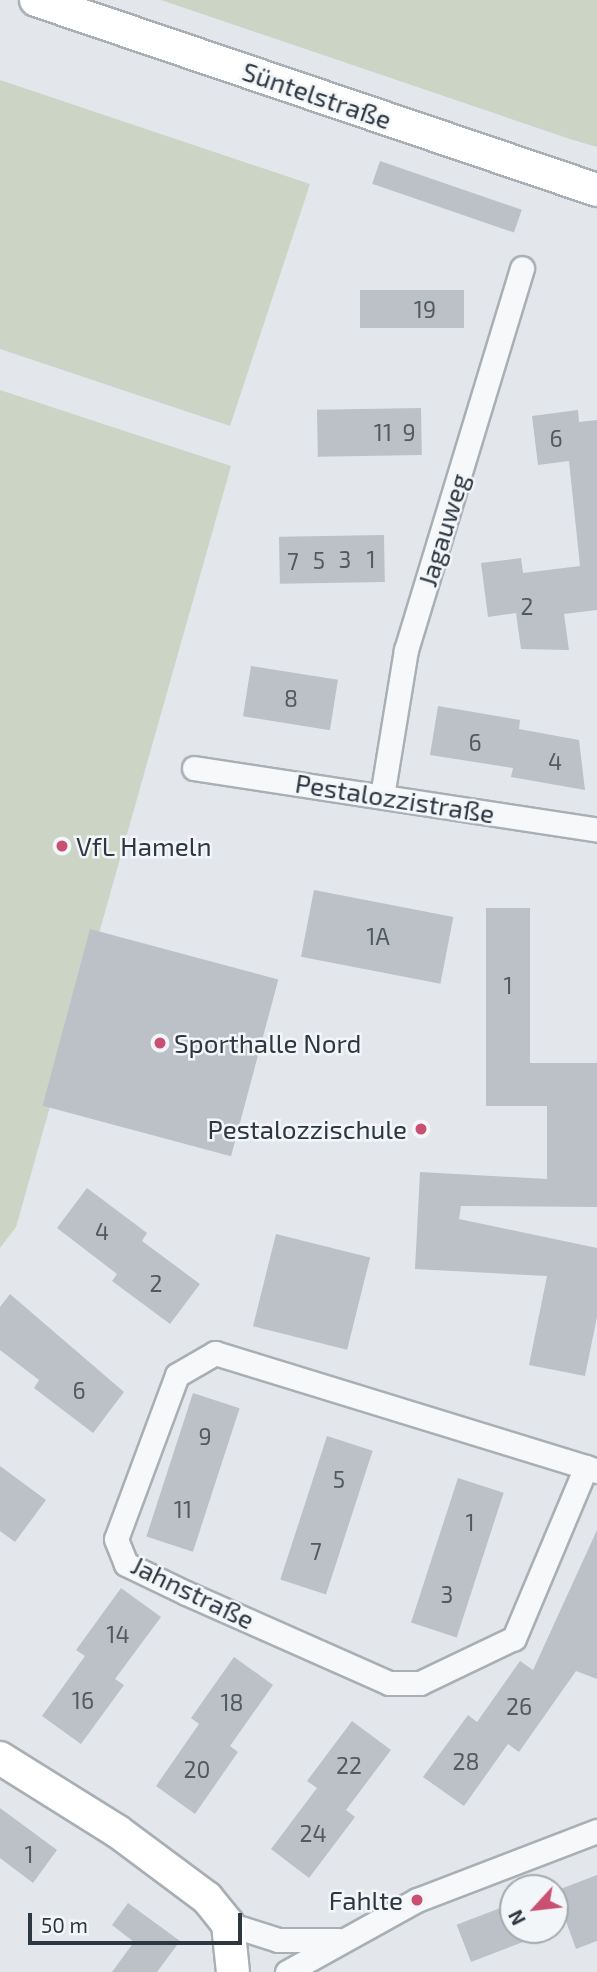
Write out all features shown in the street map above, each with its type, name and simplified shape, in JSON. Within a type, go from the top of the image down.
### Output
[{"type":"street","name":"Süntelstraße","points":[[36,0],[597,190]]},
{"type":"street","name":"Jagauweg","points":[[382,796],[406,650],[522,268]]},
{"type":"street","name":"Pestalozzistraße","points":[[194,768],[597,830]]},
{"type":"street","name":"Jahnstraße","points":[[215,1353],[592,1469],[514,1638],[420,1683],[389,1683],[126,1564],[116,1539],[177,1375],[215,1353]]},
{"type":"street","points":[[0,1758],[169,1868],[228,1924],[278,1940],[338,1940]]},
{"type":"street","points":[[287,1972],[338,1940],[417,1900],[597,1831]]},
{"type":"street","points":[[228,1924],[233,1972]]},
{"type":"green space","points":[[161,0],[597,0],[597,147],[573,140]]},
{"type":"green space","points":[[0,80],[310,184],[230,426],[0,349]]},
{"type":"green space","name":"VfL Hameln","points":[[0,390],[231,466],[16,1227],[0,1248]]},
{"type":"building","points":[[380,161],[522,210],[514,233],[372,184]]},
{"type":"building","points":[[360,290],[464,290],[464,328],[360,328]]},
{"type":"building","points":[[421,408],[422,455],[318,457],[317,410]]},
{"type":"building","points":[[578,410],[579,422],[597,420],[597,610],[564,614],[569,650],[521,649],[516,613],[488,617],[481,563],[521,558],[523,573],[580,566],[569,461],[538,465],[532,416]]},
{"type":"building","points":[[384,535],[385,582],[280,584],[279,537]]},
{"type":"building","points":[[251,666],[338,680],[330,730],[243,716]]},
{"type":"building","points":[[438,706],[520,720],[519,729],[579,740],[585,790],[511,777],[513,768],[430,755]]},
{"type":"building","points":[[314,890],[453,917],[440,984],[301,957]]},
{"type":"building","points":[[486,908],[530,908],[530,1063],[597,1063],[597,1207],[461,1206],[459,1219],[597,1248],[597,1317],[585,1376],[529,1365],[547,1276],[415,1269],[420,1172],[547,1179],[547,1106],[486,1106]]},
{"type":"building","name":"Sporthalle Nord","points":[[90,929],[278,979],[231,1156],[43,1106]]},
{"type":"building","points":[[87,1188],[147,1233],[142,1241],[200,1284],[170,1324],[112,1281],[117,1274],[57,1228]]},
{"type":"building","points":[[276,1234],[370,1257],[347,1350],[253,1326]]},
{"type":"building","points":[[10,1294],[124,1392],[93,1433],[34,1388],[39,1380],[0,1350],[0,1307]]},
{"type":"building","points":[[193,1393],[240,1408],[193,1552],[146,1537]]},
{"type":"building","points":[[327,1436],[373,1451],[326,1594],[280,1580]]},
{"type":"building","points":[[0,1466],[46,1500],[15,1542],[0,1531]]},
{"type":"building","points":[[458,1478],[504,1493],[457,1637],[411,1623]]},
{"type":"building","points":[[597,1530],[597,1679],[576,1671],[519,1752],[508,1744],[464,1806],[423,1777],[468,1715],[477,1722],[520,1661],[533,1670]]},
{"type":"building","points":[[121,1588],[161,1617],[115,1679],[124,1685],[81,1744],[42,1716],[85,1656],[76,1650]]},
{"type":"building","points":[[234,1657],[273,1685],[230,1746],[238,1752],[195,1814],[156,1786],[199,1724],[191,1718]]},
{"type":"building","points":[[352,1721],[391,1750],[346,1810],[355,1817],[309,1878],[271,1849],[317,1788],[307,1781]]},
{"type":"building","points":[[0,1808],[57,1850],[33,1883],[0,1858]]},
{"type":"building","points":[[597,1875],[597,1941],[576,1949],[569,1930],[569,1886]]},
{"type":"building","points":[[128,1903],[180,1941],[157,1972],[112,1972],[134,1942],[112,1925]]},
{"type":"building","points":[[499,1908],[499,1944],[518,1944],[471,1962],[457,1925]]},
{"type":"place","name":"VfL Hameln","points":[[62,846]]},
{"type":"place","name":"Sporthalle Nord","points":[[160,1043]]},
{"type":"place","name":"Pestalozzischule","points":[[421,1129]]},
{"type":"place","name":"Fahlte","points":[[417,1900]]}]
